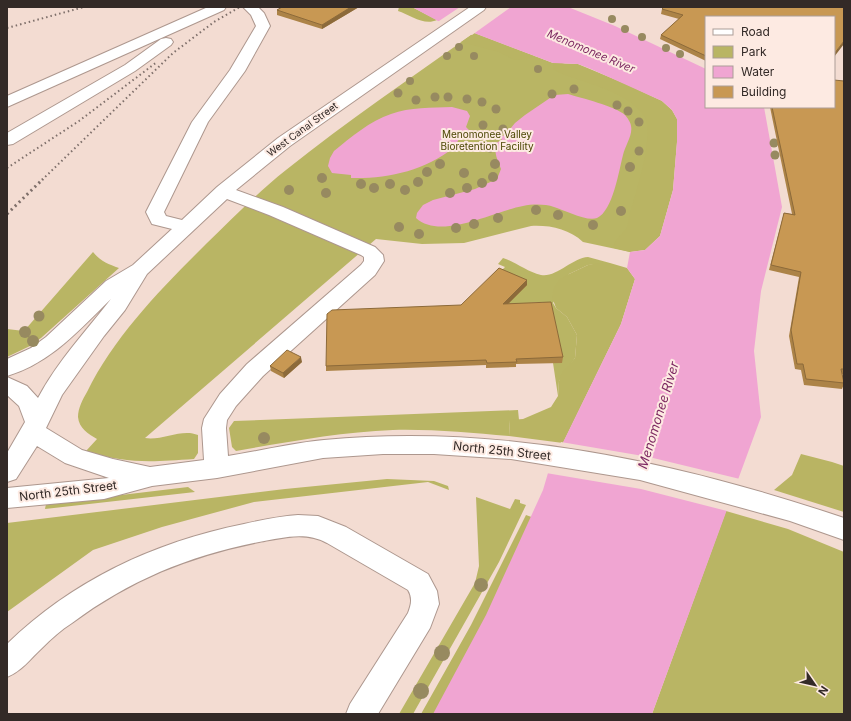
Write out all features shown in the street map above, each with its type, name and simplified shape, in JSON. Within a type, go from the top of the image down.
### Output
[{"type":"street","points":[[7,102],[219,7]]},
{"type":"street","points":[[185,227],[159,220],[155,212],[200,122],[236,72],[263,26],[257,13],[250,7]]},
{"type":"street","name":"West Canal Street","points":[[7,368],[39,353],[54,342],[113,286],[140,270],[223,192],[284,142],[479,7]]},
{"type":"street","points":[[7,140],[130,68],[191,20]]},
{"type":"street","points":[[217,468],[214,428],[216,419],[228,400],[254,370],[368,270],[374,261],[373,255],[368,250],[276,211],[223,192]]},
{"type":"street","name":"West Canal Street","points":[[7,472],[23,449],[53,391],[96,330],[118,305],[140,270]]},
{"type":"street","points":[[7,385],[24,395],[34,412],[35,427]]},
{"type":"street","name":"North 25th Street","points":[[35,427],[49,443],[74,458],[97,466],[152,476]]},
{"type":"street","name":"North 25th Street","points":[[7,498],[104,489],[152,476],[217,468],[323,450],[364,446],[434,445],[511,450],[640,470],[792,511],[844,529]]},
{"type":"street","points":[[7,663],[64,612],[89,594],[132,571],[166,556],[241,535],[310,525],[322,528],[338,536],[418,582],[425,591],[425,604],[420,619],[361,714]]},
{"type":"green space","name":"Menomonee Valley Bioretention Facility","points":[[474,33],[553,63],[562,63],[662,101],[630,252],[583,242],[565,231],[552,227],[538,226],[531,226],[464,243],[422,244],[376,239],[145,438],[158,438],[185,433],[198,435],[198,453],[194,459],[139,461],[114,458],[86,451],[97,439],[84,430],[80,424],[78,414],[82,401],[98,371],[111,351],[156,295],[206,244],[276,178],[356,117]]},
{"type":"green space","points":[[93,252],[104,262],[119,268],[41,338],[30,346],[7,357],[7,329],[24,331]]},
{"type":"green space","points":[[588,257],[610,263],[588,265],[569,274],[553,303],[556,308],[567,317],[577,335],[575,358],[559,381],[558,396],[553,363],[562,363],[543,302],[529,303],[510,309],[499,273],[505,267],[498,264],[503,258],[536,274],[547,275],[552,274],[582,258]]},
{"type":"green space","points":[[518,410],[519,420],[510,420],[509,436],[437,431],[373,431],[334,435],[236,451],[232,447],[229,428],[234,421]]},
{"type":"green space","points":[[387,479],[434,481],[448,486],[449,490],[428,482],[254,502],[162,527],[93,550],[7,612],[7,523],[285,489]]},
{"type":"green space","points":[[188,487],[195,492],[45,509],[46,504]]},
{"type":"green space","points":[[476,497],[510,509],[515,499],[520,500],[520,503],[526,505],[499,562],[413,714],[399,714],[475,583],[479,566]]},
{"type":"green space","points":[[726,511],[788,529],[844,552],[844,714],[652,714]]},
{"type":"shaded area","points":[[399,7],[412,7],[437,20],[432,22],[422,21],[398,11]]},
{"type":"shaded area","points":[[474,33],[534,56],[528,59],[514,60],[499,52],[461,42]]},
{"type":"shaded area","points":[[553,63],[578,64],[626,84],[662,101],[672,110],[677,119],[677,142],[673,190],[660,236],[645,250],[630,252],[614,248],[614,244],[628,225],[639,184],[646,153],[647,127],[645,117],[632,103],[615,93],[560,73],[553,69]]},
{"type":"shaded area","points":[[610,263],[627,268],[635,279],[621,324],[563,443],[509,436],[510,420],[523,419],[551,407],[558,396],[559,381],[562,373],[575,358],[577,335],[567,317],[556,308],[552,297],[554,288],[560,279],[588,265]]},
{"type":"shaded area","points":[[801,454],[844,466],[844,512],[774,490],[792,475]]},
{"type":"shaded area","points":[[526,515],[537,519],[452,714],[421,714],[471,625]]},
{"type":"water","name":"Menomonee River","points":[[412,7],[568,7],[615,26],[705,69],[705,108],[764,108],[782,207],[761,291],[754,351],[761,417],[652,714],[433,714],[486,615],[543,490],[548,473],[621,324],[635,279],[627,268],[630,252],[645,250],[660,236],[673,190],[677,142],[677,119],[672,110],[662,101],[578,64],[553,63],[438,21]]},
{"type":"water","points":[[568,94],[614,108],[625,115],[631,125],[631,133],[624,152],[614,190],[603,214],[593,219],[550,206],[535,205],[511,209],[453,226],[439,227],[427,224],[416,218],[417,213],[423,205],[433,200],[475,189],[497,179],[501,169],[497,159],[495,147],[496,143],[502,140],[502,136],[505,135],[515,123],[525,115],[555,95]]},
{"type":"water","points":[[452,107],[467,111],[470,116],[466,127],[469,130],[462,135],[453,148],[430,163],[405,172],[364,178],[351,178],[351,175],[332,173],[328,166],[334,151],[361,130],[383,117],[413,109]]},
{"type":"pier","points":[[460,7],[511,7],[472,35],[436,23]]},
{"type":"pier","points":[[561,442],[649,457],[740,479],[727,511],[641,489],[546,473]]},
{"type":"building","points":[[282,7],[351,7],[322,25],[277,10]]},
{"type":"building","points":[[664,7],[844,7],[844,41],[835,53],[835,16],[705,16],[705,56],[661,35],[683,15],[662,9]]},
{"type":"building","points":[[835,80],[844,81],[844,369],[841,369],[844,383],[806,379],[803,364],[797,364],[791,330],[801,272],[771,265],[784,213],[795,215],[772,108],[835,108]]},
{"type":"building","points":[[499,268],[527,280],[503,304],[551,302],[563,357],[516,359],[517,362],[487,363],[486,360],[326,366],[327,314],[332,310],[461,305]]},
{"type":"building","points":[[287,350],[301,357],[283,373],[270,366]]},
{"type":"railway","points":[[7,28],[84,7]]},
{"type":"railway","points":[[42,180],[173,53],[214,22],[240,7]]},
{"type":"railway","points":[[7,168],[79,121],[157,62]]},
{"type":"railway","points":[[7,214],[43,179]]}]
